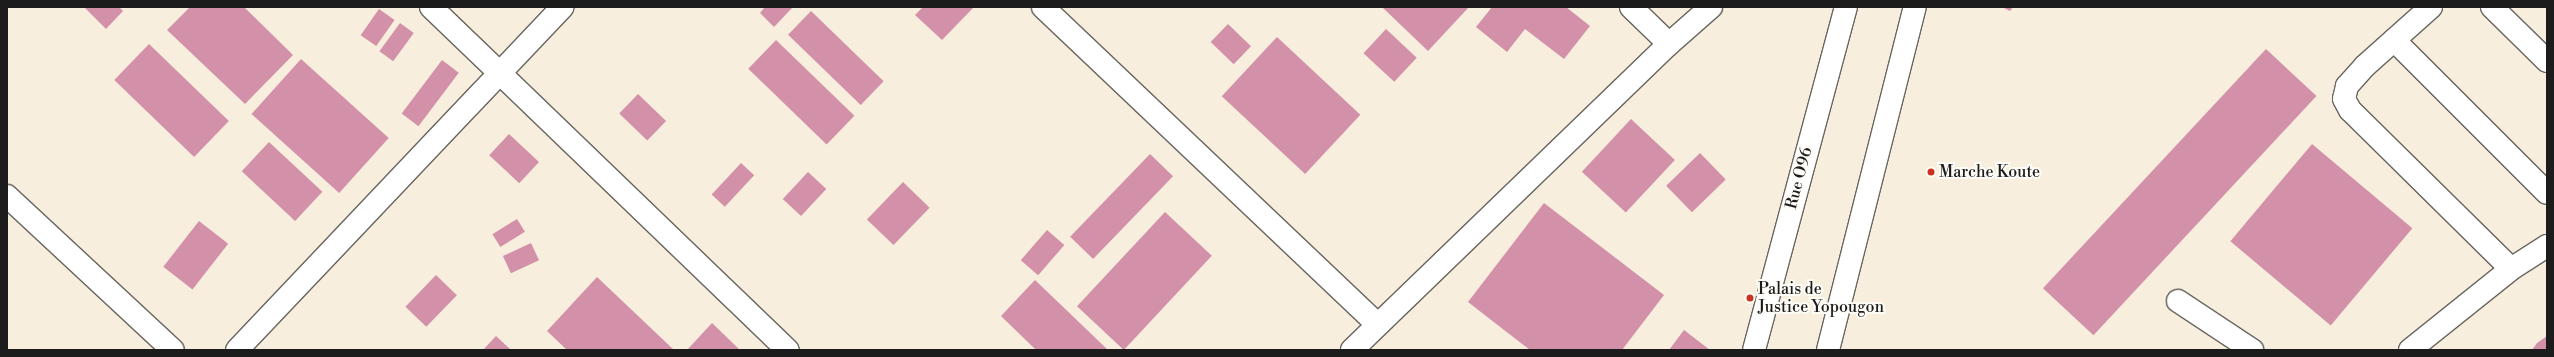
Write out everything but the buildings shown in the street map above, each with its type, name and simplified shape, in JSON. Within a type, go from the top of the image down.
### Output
[{"type":"street","points":[[431,7],[788,350]]},
{"type":"street","points":[[237,350],[562,7]]},
{"type":"street","points":[[1043,7],[1377,324]]},
{"type":"street","points":[[1631,7],[1669,44]]},
{"type":"street","points":[[1352,350],[1377,324],[1669,44],[1711,7]]},
{"type":"street","name":"Rue O96","points":[[1754,350],[1846,7]]},
{"type":"street","points":[[1828,350],[1915,7]]},
{"type":"street","points":[[2431,7],[2394,40],[2347,86],[2344,99],[2350,110],[2511,268]]},
{"type":"street","points":[[2492,7],[2547,61]]},
{"type":"street","points":[[2394,40],[2547,193]]},
{"type":"street","points":[[7,196],[173,350]]},
{"type":"street","points":[[2410,350],[2511,268],[2547,246]]},
{"type":"street","points":[[2178,301],[2252,350]]},
{"type":"place","name":"Marche Koute","points":[[1931,172]]},
{"type":"place","name":"Palais de Justice Yopougon","points":[[1750,298]]}]
